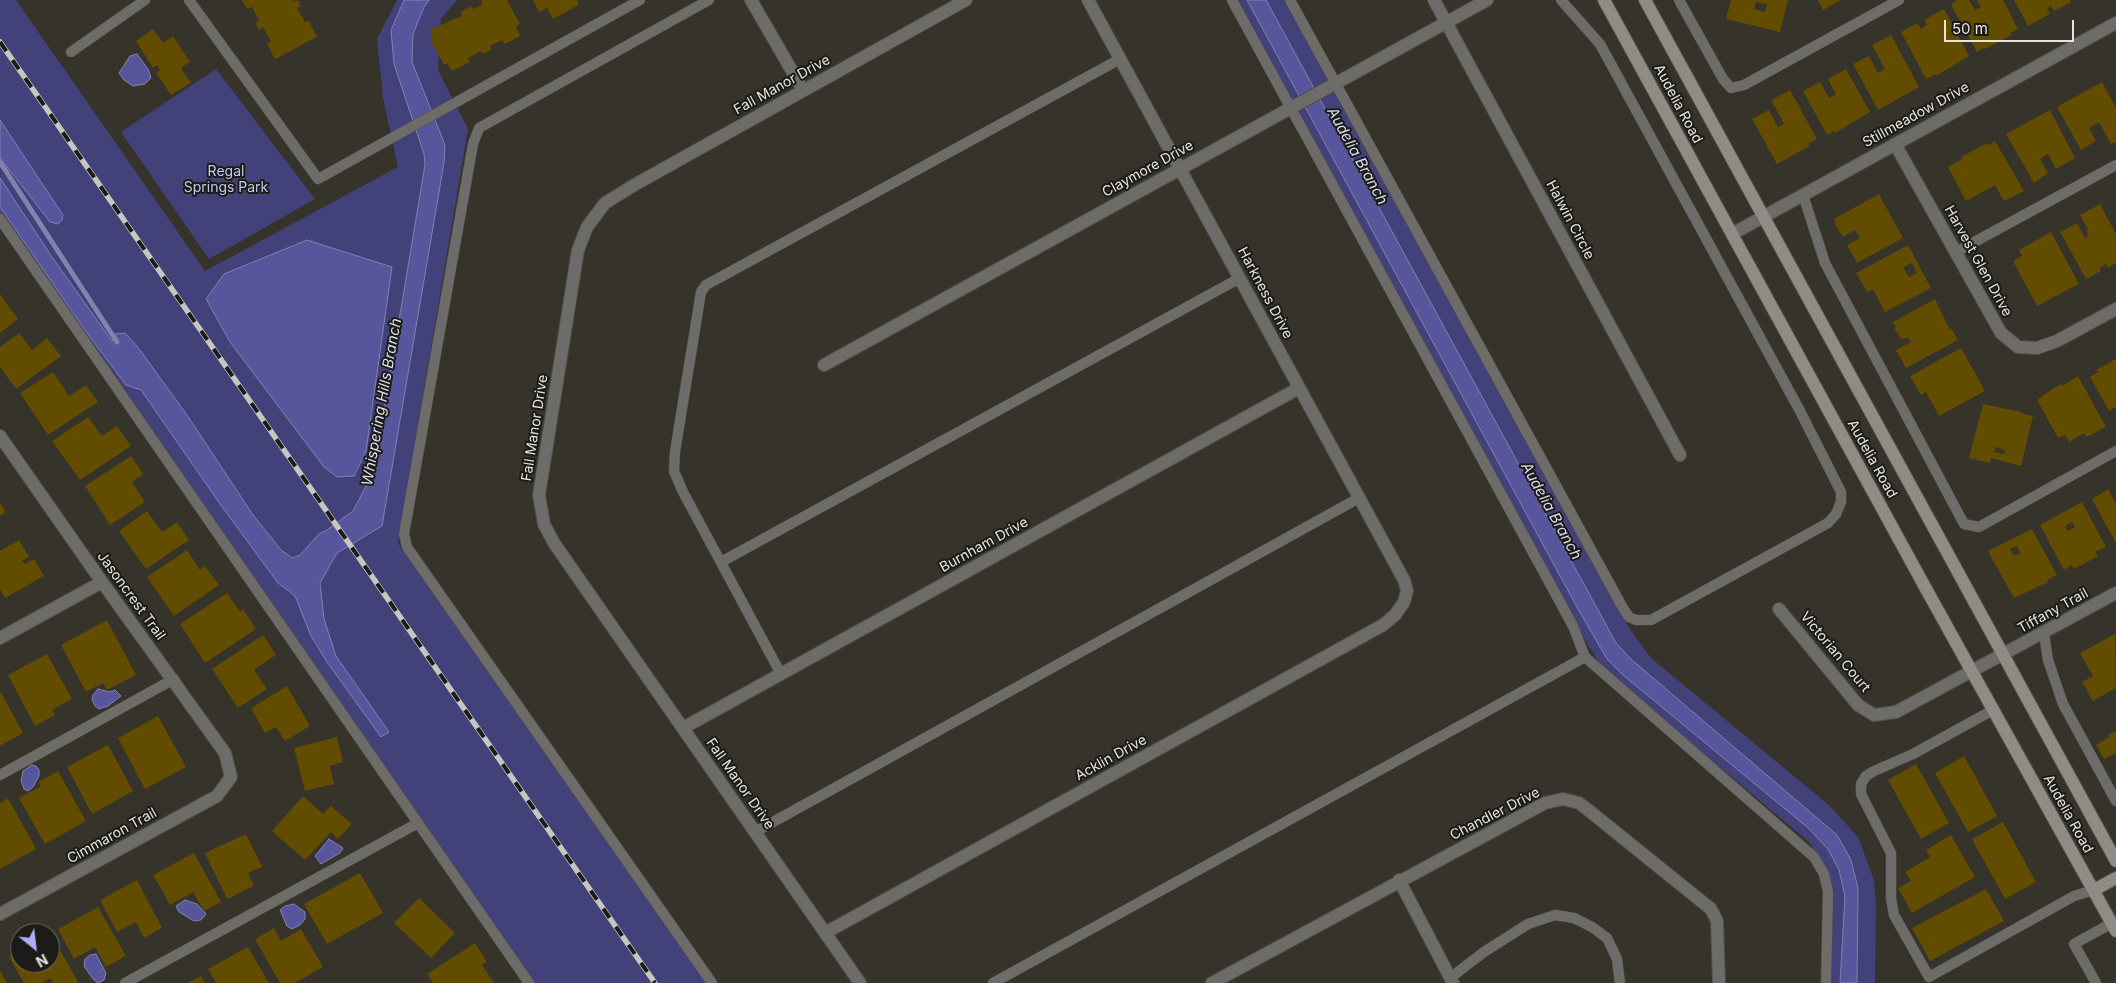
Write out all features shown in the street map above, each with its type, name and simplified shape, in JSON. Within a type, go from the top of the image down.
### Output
[{"type":"main road","name":"Audelia Road","points":[[1604,0],[2114,927]]},
{"type":"main road","name":"Audelia Road","points":[[1645,0],[2116,861]]},
{"type":"main road","points":[[2094,890],[2116,878]]},
{"type":"street","points":[[751,0],[803,90]]},
{"type":"street","name":"Fall Manor Drive","points":[[860,983],[554,543],[544,524],[539,496],[578,250],[587,227],[605,203],[966,0]]},
{"type":"street","name":"Harkness Drive","points":[[1088,0],[1404,580],[1407,590],[1404,602]]},
{"type":"street","name":"Halwin Circle","points":[[1434,0],[1680,455]]},
{"type":"street","name":"Claymore Drive","points":[[824,365],[1487,0]]},
{"type":"street","name":"Stillmeadow Drive","points":[[1732,234],[2116,23]]},
{"type":"street","name":"Harvest Glen Drive","points":[[1895,144],[2002,333],[2018,347],[2037,348],[2057,341],[2116,309]]},
{"type":"street","name":"Burnham Drive","points":[[683,728],[1299,388]]},
{"type":"street","name":"Jasoncrest Trail","points":[[0,436],[102,582],[226,753],[231,777]]},
{"type":"street","points":[[0,638],[102,582]]},
{"type":"street","name":"Tiffany Trail","points":[[2004,654],[2116,594]]},
{"type":"street","name":"Acklin Drive","points":[[825,933],[1383,625],[1395,615],[1404,602]]},
{"type":"street","name":"Victorian Court","points":[[1779,609],[1858,705],[1874,714],[1896,712],[2004,654]]},
{"type":"street","name":"Cimmaron Trail","points":[[0,914],[216,796],[231,777]]},
{"type":"street","name":"Chandler Drive","points":[[1212,983],[1399,880],[1545,803],[1563,798],[1579,804],[1711,909],[1717,921],[1719,983]]},
{"type":"street","points":[[1399,880],[1452,980]]},
{"type":"lane","points":[[71,52],[145,0]]},
{"type":"lane","points":[[190,0],[318,179],[640,0]]},
{"type":"lane","points":[[709,0],[479,128],[473,144],[404,534],[407,547],[712,983]]},
{"type":"lane","points":[[1232,0],[1294,106],[1573,626],[1585,658],[1814,857],[1824,874],[1828,892],[1826,983]]},
{"type":"lane","points":[[1290,0],[1623,608],[1629,617],[1636,620],[1651,620],[1828,523],[1836,514],[1841,502],[1841,492],[1800,411],[1600,44],[1561,0]]},
{"type":"lane","points":[[1679,0],[1723,79],[1731,88],[1744,85],[1899,0]]},
{"type":"lane","points":[[781,674],[682,492],[674,471],[675,452],[701,292],[706,285],[1120,59]]},
{"type":"lane","points":[[1956,252],[2116,165]]},
{"type":"lane","points":[[1802,195],[1825,263],[1964,524],[1978,527],[2116,451]]},
{"type":"lane","points":[[0,219],[529,983]]},
{"type":"lane","points":[[720,562],[1240,278]]},
{"type":"lane","points":[[755,832],[1359,498]]},
{"type":"lane","points":[[2044,634],[2048,660],[2062,704],[2116,801]]},
{"type":"lane","points":[[993,983],[1012,979],[1585,658]]},
{"type":"lane","points":[[0,774],[174,679]]},
{"type":"lane","points":[[1994,710],[1913,754],[1874,771],[1866,776],[1861,784],[1862,794],[1891,853],[1891,898],[1894,915],[1929,977],[2074,896],[2094,890]]},
{"type":"lane","points":[[125,983],[418,823]]},
{"type":"lane","points":[[1452,980],[1484,952],[1528,924],[1555,915],[1574,918],[1592,926],[1606,938],[1617,959],[1620,983]]},
{"type":"lane","points":[[2096,983],[2074,944],[2114,927]]},
{"type":"green space","points":[[0,0],[16,0],[205,271],[398,167],[383,98],[377,39],[397,0],[457,0],[441,19],[438,70],[468,129],[398,543],[706,983],[528,983],[0,220]]},
{"type":"green space","points":[[1231,0],[1284,0],[1630,629],[1651,658],[1830,806],[1858,837],[1874,880],[1876,905],[1875,983],[1829,983],[1825,866],[1808,841],[1605,671],[1588,645]]},
{"type":"green space","name":"Regal Springs Park","points":[[216,69],[315,199],[209,259],[121,132]]},
{"type":"shaded area","points":[[404,0],[429,0],[424,7],[413,34],[412,62],[445,145],[444,163],[382,526],[337,553],[320,583],[324,619],[336,656],[389,732],[381,737],[327,662],[311,636],[295,596],[278,583],[220,504],[141,390],[126,385],[87,333],[0,207],[0,178],[52,257],[112,341],[115,334],[125,333],[137,346],[187,415],[253,515],[281,550],[292,558],[300,555],[319,534],[353,511],[376,467],[425,165],[424,154],[394,64],[391,30]]},
{"type":"shaded area","points":[[1247,0],[1266,0],[1616,643],[1632,660],[1837,835],[1851,860],[1858,888],[1857,983],[1840,983],[1845,896],[1839,870],[1828,849],[1807,827],[1623,675],[1607,659]]},
{"type":"shaded area","points":[[137,54],[148,69],[151,78],[145,84],[133,86],[124,80],[119,73],[130,56]]},
{"type":"shaded area","points":[[0,120],[63,215],[62,220],[58,224],[50,222],[0,158]]},
{"type":"shaded area","points":[[307,240],[392,267],[366,451],[354,476],[337,477],[324,467],[230,342],[206,299],[224,274]]},
{"type":"shaded area","points":[[98,689],[110,692],[115,690],[121,696],[108,706],[99,709],[95,706],[92,699]]},
{"type":"shaded area","points":[[32,765],[36,766],[39,770],[39,776],[33,787],[28,791],[24,789],[21,781],[23,771]]},
{"type":"shaded area","points":[[329,839],[343,848],[340,853],[321,864],[315,856]]},
{"type":"shaded area","points":[[185,900],[197,904],[206,914],[201,920],[194,921],[179,912],[176,906]]},
{"type":"shaded area","points":[[294,904],[305,912],[305,919],[300,925],[292,929],[287,926],[280,910],[285,906]]},
{"type":"shaded area","points":[[96,954],[106,973],[104,980],[98,983],[84,966],[85,959],[90,955]]},
{"type":"building","points":[[242,0],[293,0],[294,2],[298,0],[301,6],[297,8],[305,22],[309,21],[317,37],[275,59],[267,44],[271,42],[263,27],[259,30],[255,23],[259,21],[252,7],[247,9]]},
{"type":"building","points":[[507,0],[520,24],[516,26],[520,36],[505,44],[502,40],[490,46],[491,50],[483,54],[481,51],[468,58],[470,62],[452,71],[447,63],[444,65],[430,39],[433,38],[429,30],[462,16],[460,12],[472,6],[473,9],[482,5],[481,1]]},
{"type":"building","points":[[533,0],[577,0],[579,5],[553,19],[547,8],[539,12]]},
{"type":"building","points":[[1731,0],[1788,0],[1780,32],[1726,19]],"holes":[[[1756,2],[1767,4],[1765,12],[1754,9]]]},
{"type":"building","points":[[1818,0],[1841,0],[1823,10]]},
{"type":"building","points":[[1956,0],[1969,0],[1975,10],[1981,7],[1977,0],[2003,0],[2018,29],[2010,33],[2012,35],[1977,52],[1951,5]]},
{"type":"building","points":[[2014,0],[2070,0],[2071,2],[2054,11],[2051,6],[2047,9],[2050,14],[2028,26]]},
{"type":"building","points":[[1944,9],[1969,56],[1936,76],[1935,74],[1926,79],[1901,32],[1917,23],[1921,29],[1927,25],[1924,20]]},
{"type":"building","points":[[153,29],[163,43],[173,36],[190,62],[181,68],[191,83],[171,95],[156,73],[160,70],[157,65],[153,68],[136,41]]},
{"type":"building","points":[[1891,35],[1919,87],[1878,110],[1853,64],[1869,56],[1878,73],[1885,69],[1872,45]]},
{"type":"building","points":[[1846,69],[1870,112],[1835,133],[1834,131],[1827,135],[1803,91],[1820,82],[1829,98],[1836,94],[1828,79]]},
{"type":"building","points":[[2102,82],[2116,108],[2116,142],[2111,144],[2099,122],[2089,128],[2096,141],[2081,150],[2057,107]]},
{"type":"building","points":[[1790,90],[1817,139],[1808,144],[1810,146],[1777,164],[1752,119],[1769,110],[1778,127],[1784,124],[1771,100]]},
{"type":"building","points":[[2050,110],[2075,158],[2056,169],[2048,154],[2040,159],[2048,173],[2034,183],[2006,134]]},
{"type":"building","points":[[1995,141],[2024,191],[2004,201],[1995,185],[1966,201],[1948,167],[1962,159],[1961,157],[1987,143],[1988,145]]},
{"type":"building","points":[[1879,194],[1903,238],[1857,263],[1847,245],[1860,238],[1855,230],[1843,237],[1834,223],[1836,222],[1834,219]]},
{"type":"building","points":[[2100,204],[2116,234],[2116,263],[2108,268],[2106,264],[2099,268],[2101,271],[2086,279],[2060,232],[2077,223],[2085,238],[2089,235],[2086,231],[2088,230],[2080,215]]},
{"type":"building","points":[[2051,232],[2079,284],[2037,306],[2013,261],[2022,256],[2019,250]]},
{"type":"building","points":[[1908,245],[1931,288],[1885,312],[1873,289],[1867,292],[1856,273]],"holes":[[[1912,263],[1917,273],[1909,277],[1903,267]]]},
{"type":"building","points":[[0,294],[18,319],[0,333]]},
{"type":"building","points":[[1935,299],[1950,330],[1952,329],[1958,340],[1906,368],[1896,350],[1911,342],[1908,337],[1902,340],[1894,328],[1896,327],[1893,322]]},
{"type":"building","points":[[19,333],[32,350],[47,338],[61,356],[16,389],[0,367],[0,347]]},
{"type":"building","points":[[1961,348],[1985,391],[1939,416],[1926,392],[1921,395],[1910,376]]},
{"type":"building","points":[[2116,359],[2116,407],[2109,411],[2090,377],[2098,372],[2096,370]]},
{"type":"building","points":[[53,372],[69,396],[86,385],[98,402],[48,435],[20,393]]},
{"type":"building","points":[[2078,376],[2106,427],[2086,437],[2084,433],[2069,442],[2065,435],[2058,438],[2037,400],[2054,388],[2061,384],[2062,386]]},
{"type":"building","points":[[1983,404],[2033,416],[2021,466],[1991,458],[1990,463],[1969,458]],"holes":[[[1996,447],[2005,450],[2004,454],[1994,452]]]},
{"type":"building","points":[[88,417],[102,436],[117,426],[131,446],[80,480],[52,441]]},
{"type":"building","points":[[131,456],[143,474],[132,482],[145,502],[110,525],[85,486]]},
{"type":"building","points":[[2108,489],[2116,504],[2116,543],[2092,499]]},
{"type":"building","points":[[2082,502],[2106,547],[2095,552],[2098,556],[2074,569],[2072,565],[2064,570],[2040,525]],"holes":[[[2072,522],[2075,527],[2067,531],[2065,526]]]},
{"type":"building","points":[[0,503],[6,512],[0,516]]},
{"type":"building","points":[[147,511],[162,532],[177,522],[189,540],[146,569],[119,531]]},
{"type":"building","points":[[2032,529],[2057,575],[2047,580],[2048,582],[2014,598],[1988,551]],"holes":[[[2017,546],[2020,553],[2014,556],[2010,549]]]},
{"type":"building","points":[[19,540],[29,557],[22,560],[25,564],[34,559],[44,576],[5,598],[0,589],[0,551]]},
{"type":"building","points":[[187,550],[200,570],[205,566],[219,585],[174,616],[147,577]]},
{"type":"building","points":[[227,593],[240,612],[243,609],[256,629],[205,663],[180,624]]},
{"type":"building","points":[[107,620],[136,675],[107,690],[103,683],[86,692],[61,645]]},
{"type":"building","points":[[2115,634],[2116,688],[2093,701],[2082,682],[2093,676],[2080,653]]},
{"type":"building","points":[[263,635],[276,655],[254,670],[267,689],[238,708],[212,669]]},
{"type":"building","points":[[47,654],[72,699],[52,710],[55,715],[35,726],[8,675]]},
{"type":"building","points":[[287,686],[310,726],[285,741],[276,727],[265,733],[251,708]]},
{"type":"building","points":[[0,691],[23,733],[0,746]]},
{"type":"building","points":[[158,716],[186,767],[145,789],[118,738]]},
{"type":"building","points":[[2116,731],[2116,753],[2104,759],[2096,745]]},
{"type":"building","points":[[337,737],[343,762],[330,766],[334,784],[305,791],[294,748]]},
{"type":"building","points":[[108,745],[133,791],[92,814],[67,767]]},
{"type":"building","points":[[1964,756],[1997,816],[1968,832],[1935,773]]},
{"type":"building","points":[[1916,764],[1949,823],[1921,839],[1888,780]]},
{"type":"building","points":[[58,771],[86,821],[45,844],[19,798],[41,786],[38,782]]},
{"type":"building","points":[[303,796],[323,814],[331,806],[352,824],[338,839],[331,832],[305,860],[272,831]]},
{"type":"building","points":[[8,798],[36,849],[0,869],[0,803]]},
{"type":"building","points":[[2003,822],[2036,882],[2005,899],[1972,839]]},
{"type":"building","points":[[246,834],[262,867],[248,873],[254,886],[227,899],[205,853]]},
{"type":"building","points":[[1951,835],[1975,877],[1912,913],[1898,888],[1911,881],[1905,872],[1930,857],[1926,850]]},
{"type":"building","points":[[194,853],[221,902],[204,911],[193,892],[170,905],[153,875]]},
{"type":"building","points":[[360,873],[383,913],[327,944],[304,904]]},
{"type":"building","points":[[137,880],[162,928],[144,938],[136,922],[117,932],[100,900]]},
{"type":"building","points":[[1986,889],[2004,921],[1930,961],[1912,928]]},
{"type":"building","points":[[419,898],[455,933],[431,958],[394,923]]},
{"type":"building","points":[[98,907],[126,956],[106,967],[95,947],[74,959],[60,933],[60,928]]},
{"type":"building","points":[[274,928],[281,941],[301,929],[323,967],[295,983],[280,983],[255,939]]},
{"type":"building","points":[[475,943],[487,962],[482,965],[494,983],[433,983],[427,974]]},
{"type":"building","points":[[248,947],[269,983],[216,983],[208,969]]},
{"type":"building","points":[[60,950],[78,982],[53,983],[50,978],[42,983],[24,983],[18,973],[60,973]]},
{"type":"building","points":[[0,970],[7,983],[0,983]]},
{"type":"building","points":[[201,976],[205,983],[188,983]]},
{"type":"waterway","name":"Whispering Hills Branch","points":[[0,162],[117,342]]},
{"type":"railway","points":[[0,42],[655,983]]},
{"type":"water label","name":"Audelia Branch","points":[[1357,156]]},
{"type":"water label","name":"Audelia Branch","points":[[1551,511]]}]
